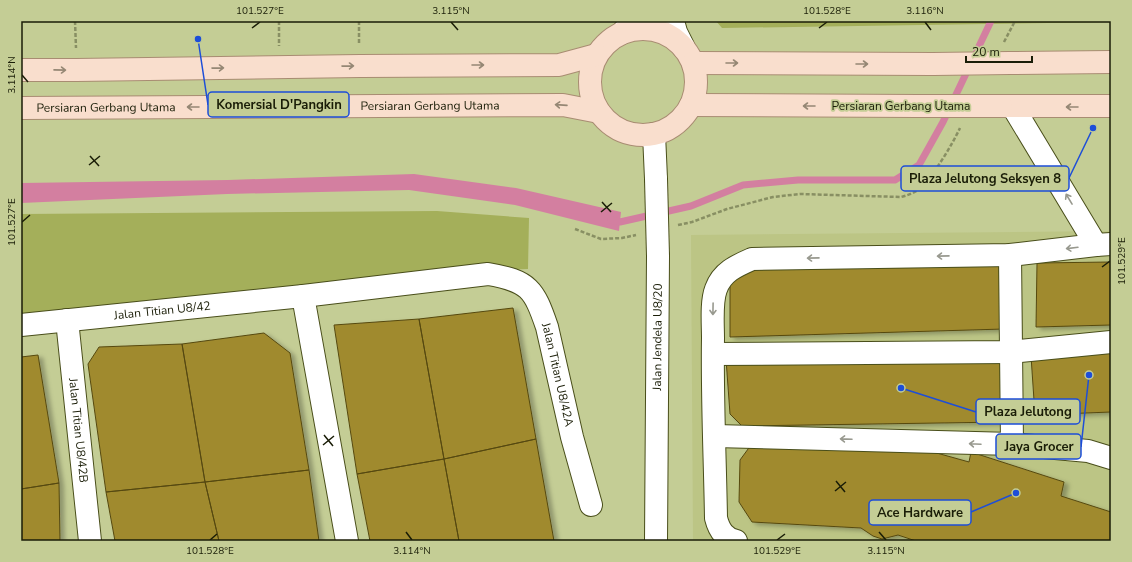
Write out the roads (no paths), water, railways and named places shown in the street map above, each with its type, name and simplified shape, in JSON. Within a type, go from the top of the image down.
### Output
[{"type":"main road","points":[[627,27],[655,30],[671,37],[688,56],[696,77],[695,91],[691,105],[682,118],[669,128],[654,134],[638,134],[623,131],[610,123],[599,112],[592,99],[590,84],[591,69],[596,55],[607,42],[627,27]]},
{"type":"main road","points":[[21,70],[559,65],[596,55]]},
{"type":"main road","points":[[688,56],[933,64],[1111,62]]},
{"type":"main road","name":"Persiaran Gerbang Utama","points":[[21,108],[563,105],[599,112]]},
{"type":"main road","name":"Persiaran Gerbang Utama","points":[[691,105],[1007,107],[1111,106]]},
{"type":"street","points":[[673,21],[676,32],[688,56]]},
{"type":"street","points":[[736,541],[724,536],[718,526],[716,518],[713,354],[714,302],[715,290],[721,278],[729,271],[752,259],[1010,255],[1104,244],[1007,107]]},
{"type":"street","name":"Jalan Jendela U8/20","points":[[654,134],[658,256],[656,541]]},
{"type":"street","points":[[1010,255],[1012,444]]},
{"type":"street","name":"Jalan Titian U8/42","points":[[21,325],[304,296],[488,274]]},
{"type":"street","name":"Jalan Titian U8/42A","points":[[488,274],[507,277],[522,283],[535,297],[547,327],[572,437],[591,505]]},
{"type":"street","points":[[304,296],[347,541]]},
{"type":"street","name":"Jalan Titian U8/42B","points":[[67,320],[90,541]]},
{"type":"street","points":[[713,354],[1010,352],[1111,342]]},
{"type":"street","points":[[715,436],[1012,444],[1088,450],[1111,458]]},
{"type":"waterway","points":[[611,220],[620,222],[691,206],[743,185],[798,180],[895,180],[919,165],[943,122],[991,21]]},
{"type":"place","name":"Komersial D'Pangkin","points":[[198,39]]},
{"type":"place","name":"Plaza Jelutong Seksyen 8","points":[[1093,128]]},
{"type":"place","name":"Jaya Grocer","points":[[1089,375]]},
{"type":"place","name":"Plaza Jelutong","points":[[901,388]]},
{"type":"place","name":"Ace Hardware","points":[[1016,493]]}]
